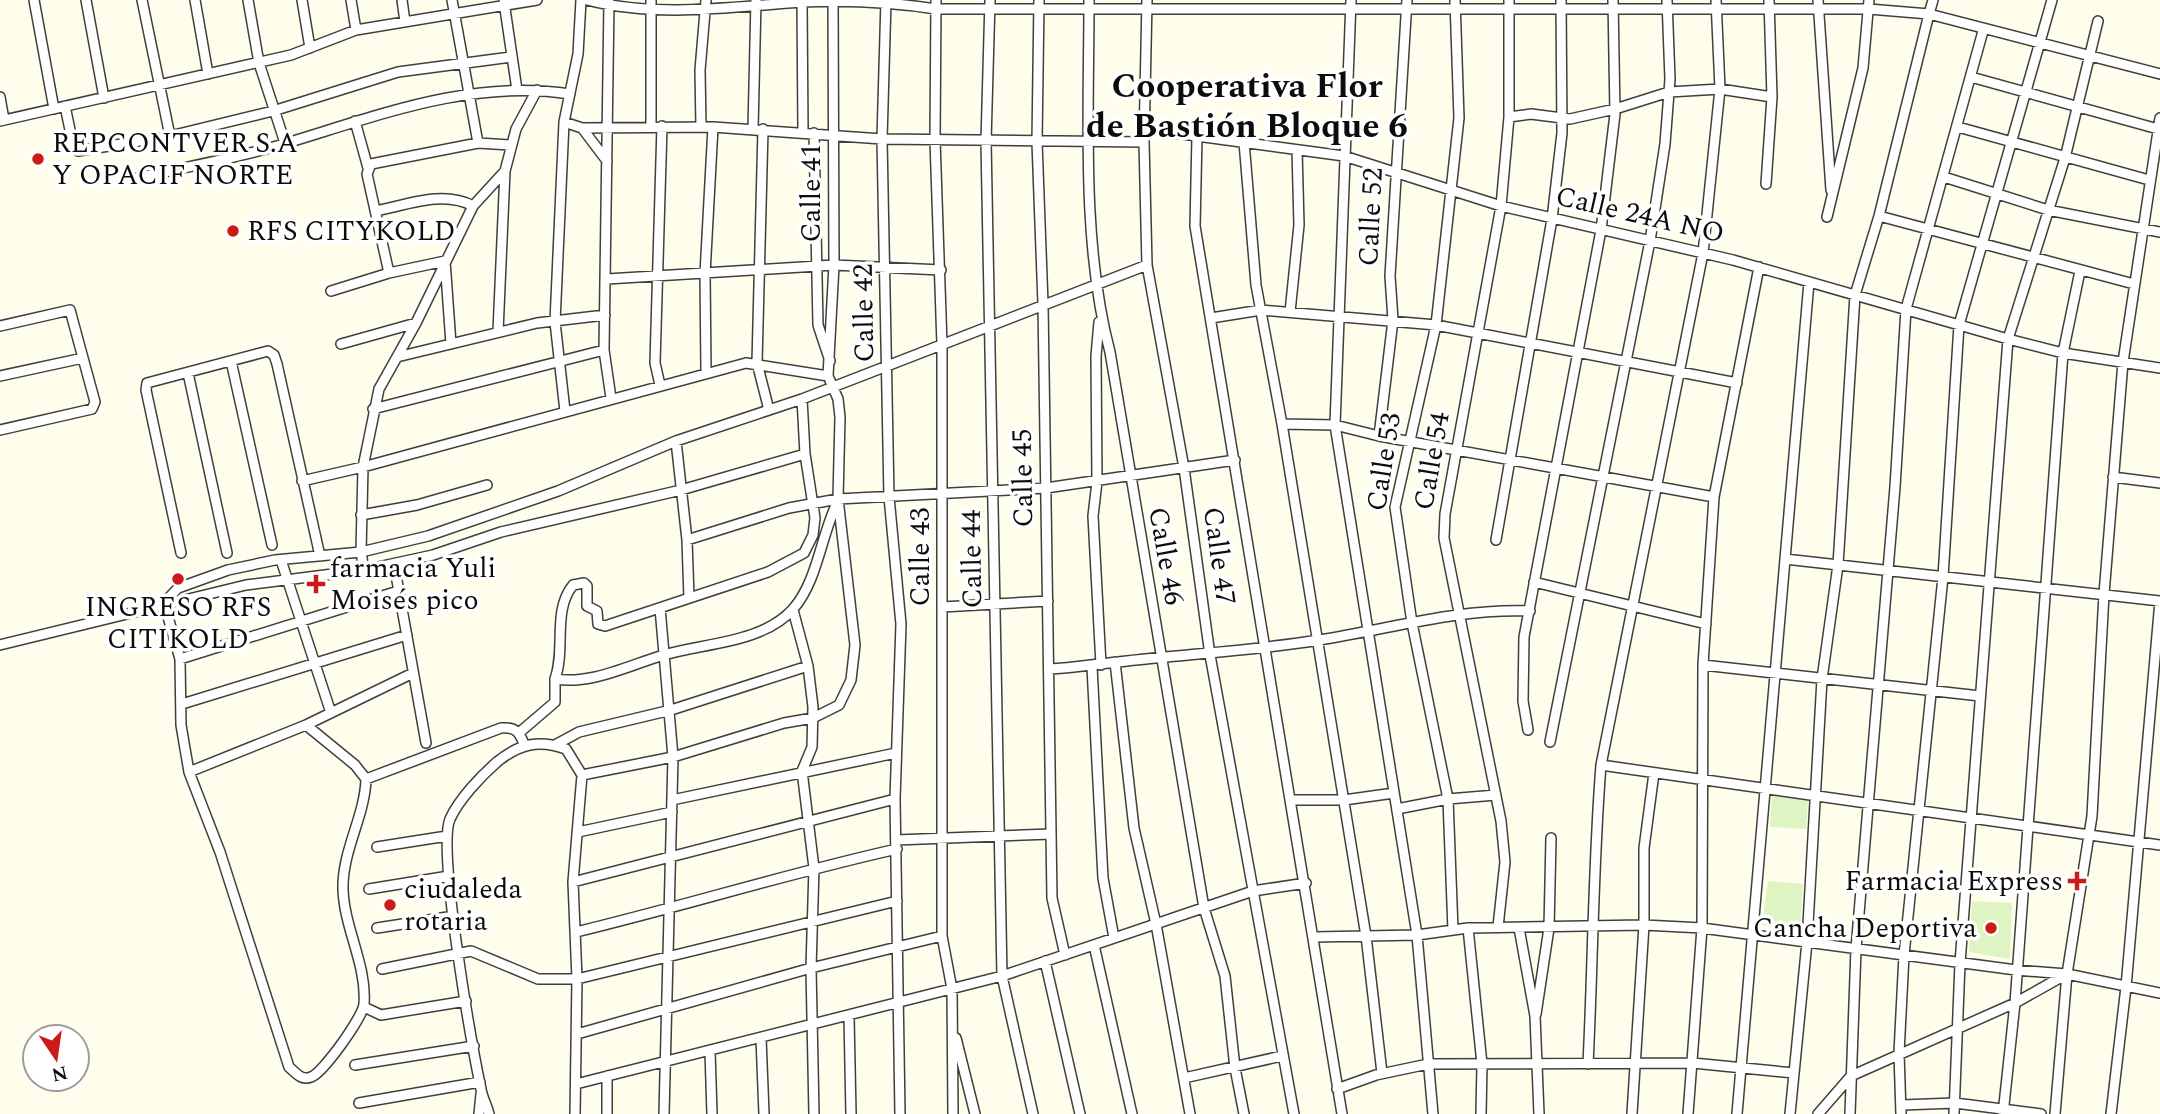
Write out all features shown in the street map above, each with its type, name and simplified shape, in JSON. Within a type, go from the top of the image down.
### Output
[{"type":"street","points":[[34,0],[54,109]]},
{"type":"street","points":[[86,0],[104,98]]},
{"type":"street","points":[[142,0],[157,86],[170,136]]},
{"type":"street","points":[[195,0],[208,74]]},
{"type":"street","points":[[248,0],[259,63],[285,143]]},
{"type":"street","points":[[302,0],[310,48]]},
{"type":"street","points":[[351,0],[356,30]]},
{"type":"street","points":[[402,0],[405,22]]},
{"type":"street","points":[[452,0],[466,63],[468,94],[478,143]]},
{"type":"street","points":[[0,97],[2,121],[259,63],[310,48],[356,30],[504,3],[537,0]]},
{"type":"street","points":[[565,411],[555,322],[564,122],[578,54],[581,0]]},
{"type":"street","points":[[587,0],[706,5],[833,0],[936,4],[1869,5],[1930,14],[1983,31],[2160,74]]},
{"type":"street","name":"Calle 41","points":[[833,0],[834,265],[830,361],[831,380],[840,416],[838,499]]},
{"type":"street","points":[[1790,1114],[1807,942],[1822,679],[1838,565],[1855,295],[1879,216],[1933,0]]},
{"type":"street","points":[[2041,1114],[1955,1103],[1901,1109],[1899,1053],[1904,955],[1942,577],[1959,325],[2013,144],[2038,43],[2052,0]]},
{"type":"street","name":"Calle 42","points":[[886,1],[882,139],[889,497],[901,624],[894,799],[897,845],[900,1114]]},
{"type":"street","points":[[802,2],[803,132]]},
{"type":"street","points":[[504,3],[517,90]]},
{"type":"street","points":[[609,3],[604,350],[611,398]]},
{"type":"street","points":[[757,3],[760,270],[757,363],[769,410]]},
{"type":"street","name":"Calle 47","points":[[1147,3],[1144,142],[1147,265],[1184,468],[1210,655],[1294,1114]]},
{"type":"street","points":[[650,4],[651,126]]},
{"type":"street","name":"Calle 43","points":[[936,4],[935,140],[942,345],[943,936],[952,989],[953,1114]]},
{"type":"street","name":"Calle 44","points":[[990,4],[986,141],[1002,976],[1033,1114]]},
{"type":"street","name":"Calle 45","points":[[1039,4],[1037,142],[1043,304],[1052,898],[1065,955]]},
{"type":"street","name":"Calle 46","points":[[1089,4],[1089,142],[1100,313],[1110,352],[1204,908],[1225,976],[1235,1068],[1244,1114]]},
{"type":"street","points":[[1350,4],[1335,425],[1418,935],[1430,1114]]},
{"type":"street","points":[[701,127],[700,70],[706,5]]},
{"type":"street","name":"Calle 52","points":[[1379,436],[1393,320],[1390,276],[1407,5]]},
{"type":"street","name":"Calle 53","points":[[1453,930],[1448,799],[1412,623],[1395,507],[1407,441],[1436,325],[1448,189],[1459,118],[1455,5]]},
{"type":"street","name":"Calle 54","points":[[1498,927],[1505,862],[1496,795],[1444,538],[1445,514],[1501,206],[1509,117],[1509,5]]},
{"type":"street","points":[[1496,540],[1552,219],[1562,118],[1560,5]]},
{"type":"street","points":[[1528,730],[1523,701],[1524,638],[1601,230],[1615,109],[1612,5]]},
{"type":"street","points":[[1550,742],[1650,241],[1665,144],[1669,92],[1667,5]]},
{"type":"street","points":[[1588,1064],[1595,925],[1595,840],[1601,765],[1703,253],[1720,89],[1716,5]]},
{"type":"street","points":[[1766,184],[1772,97],[1768,5]]},
{"type":"street","points":[[1817,5],[1832,198]]},
{"type":"street","points":[[1827,216],[1863,68],[1869,5]]},
{"type":"street","points":[[1954,1114],[1960,963],[2008,340],[2065,159],[2098,22]]},
{"type":"street","points":[[1850,1114],[1856,949],[1895,487],[1906,309],[1983,31]]},
{"type":"street","points":[[65,107],[75,150],[170,136],[273,111],[398,72],[511,57]]},
{"type":"street","points":[[1971,77],[2158,129]]},
{"type":"street","points":[[1509,117],[1531,114],[1562,118],[1615,109],[1669,92],[1720,89],[1772,97]]},
{"type":"street","points":[[133,179],[285,143],[391,109],[468,94],[537,90],[570,94]]},
{"type":"street","points":[[498,332],[505,171],[510,145],[537,90]]},
{"type":"street","points":[[2055,1114],[2067,974],[2089,835],[2104,594],[2123,362],[2160,118]]},
{"type":"street","points":[[355,121],[368,168],[389,273]]},
{"type":"street","points":[[564,122],[582,128],[713,127],[882,139],[1144,142]]},
{"type":"street","points":[[660,384],[655,363],[662,126]]},
{"type":"street","points":[[706,372],[705,274],[713,127]]},
{"type":"street","points":[[1958,127],[2065,159],[2149,180]]},
{"type":"street","points":[[582,128],[608,162]]},
{"type":"street","name":"Calle 24A NO","points":[[1145,130],[1344,156],[1501,206],[1759,267],[2008,340],[2160,368]]},
{"type":"street","points":[[814,133],[818,325],[830,361]]},
{"type":"street","points":[[1197,136],[1195,226],[1306,883],[1342,1114]]},
{"type":"street","points":[[1244,142],[1261,310],[1366,936],[1382,1073]]},
{"type":"street","points":[[368,168],[380,160],[478,143],[510,145]]},
{"type":"street","points":[[1290,312],[1298,225],[1297,150]]},
{"type":"street","points":[[364,570],[360,515],[363,467],[379,389],[416,323],[473,206],[505,171]]},
{"type":"street","points":[[1944,177],[2048,209],[2160,232]]},
{"type":"street","points":[[376,211],[445,197],[473,206]]},
{"type":"street","points":[[1879,216],[2134,284]]},
{"type":"street","points":[[331,291],[389,273],[445,261]]},
{"type":"street","points":[[445,261],[450,344]]},
{"type":"street","points":[[607,279],[834,265],[886,270],[941,270]]},
{"type":"street","points":[[164,603],[178,588],[197,580],[281,560],[361,552],[428,536],[558,491],[676,441],[802,399],[831,380],[888,365],[1147,265]]},
{"type":"street","points":[[1688,1114],[1702,928],[1703,665],[1714,497],[1759,267]]},
{"type":"street","points":[[2003,1111],[2014,1003],[2063,352],[2080,271]]},
{"type":"street","points":[[1737,1114],[1809,282]]},
{"type":"street","points":[[0,326],[70,310],[95,402],[92,409],[0,430]]},
{"type":"street","points":[[1211,318],[1261,310],[1436,325],[1737,383]]},
{"type":"street","points":[[1100,313],[1096,356],[1097,482],[1093,516],[1103,878],[1114,938]]},
{"type":"street","points":[[397,357],[537,323],[605,315]]},
{"type":"street","points":[[341,344],[416,323]]},
{"type":"street","points":[[373,409],[604,350]]},
{"type":"street","points":[[181,553],[146,390],[147,383],[268,351],[274,355],[320,556]]},
{"type":"street","points":[[0,376],[83,358]]},
{"type":"street","points":[[231,361],[272,545]]},
{"type":"street","points":[[302,481],[363,467],[706,372],[757,363],[831,380]]},
{"type":"street","points":[[188,373],[227,553]]},
{"type":"street","points":[[520,733],[555,702],[555,679],[562,654],[563,601],[573,585],[584,583],[587,586],[587,606],[597,611],[596,619],[600,626],[768,572],[804,553],[813,535],[814,503],[805,454],[802,399]]},
{"type":"street","points":[[1282,424],[1335,425],[1379,436],[1714,497]]},
{"type":"street","points":[[676,441],[687,540],[689,598]]},
{"type":"street","points":[[0,645],[246,585],[364,570],[433,555],[501,532],[681,491],[805,454]]},
{"type":"street","points":[[687,540],[814,503],[838,499],[1046,488],[1235,460]]},
{"type":"street","points":[[2113,477],[2160,483]]},
{"type":"street","points":[[360,515],[417,505],[487,485]]},
{"type":"street","points":[[555,679],[588,679],[665,654],[734,640],[767,627],[793,610],[806,587],[828,519],[838,499]]},
{"type":"street","points":[[582,775],[673,757],[784,723],[813,718],[839,705],[852,680],[855,645],[838,499]]},
{"type":"street","points":[[1785,559],[2160,601],[2126,987],[2111,1114]]},
{"type":"street","points":[[281,560],[331,713]]},
{"type":"street","points":[[394,564],[426,743]]},
{"type":"street","points":[[1534,582],[1706,624]]},
{"type":"street","points":[[180,659],[398,591]]},
{"type":"street","points":[[942,607],[1048,601]]},
{"type":"street","points":[[164,603],[180,659],[181,725],[189,772],[220,852],[289,1067],[301,1077],[310,1078],[319,1072],[367,1009],[342,887],[366,779]]},
{"type":"street","points":[[660,608],[673,757],[668,857],[664,1114]]},
{"type":"street","points":[[793,610],[808,666],[813,718],[812,747],[802,771],[814,868],[811,923],[814,1114]]},
{"type":"street","points":[[1049,669],[1210,655],[1318,640],[1460,614],[1496,610],[1530,611]]},
{"type":"street","points":[[182,704],[407,635]]},
{"type":"street","points":[[1115,662],[1134,828],[1156,924],[1190,1114]]},
{"type":"street","points":[[1703,665],[1980,696]]},
{"type":"street","points":[[555,745],[579,732],[671,710],[808,666]]},
{"type":"street","points":[[189,772],[306,725],[413,674]]},
{"type":"street","points":[[306,725],[355,765],[366,779]]},
{"type":"street","points":[[366,779],[402,768],[485,732],[512,727],[520,733],[524,744]]},
{"type":"street","points":[[489,1114],[480,1087],[466,1001],[454,916],[447,836],[449,821],[481,779],[506,755],[524,744],[555,745],[566,749],[582,775],[573,882],[578,979],[575,1114]]},
{"type":"street","points":[[672,800],[896,753]]},
{"type":"street","points":[[1601,765],[2160,845]]},
{"type":"street","points":[[1632,1114],[1644,925],[1644,848],[1654,773]]},
{"type":"street","points":[[1292,800],[1344,800],[1394,793]]},
{"type":"street","points":[[1396,809],[1448,799],[1496,795]]},
{"type":"street","points":[[573,882],[894,799]]},
{"type":"street","points":[[578,832],[672,812]]},
{"type":"street","points":[[576,932],[667,910],[897,845],[999,834],[1051,834]]},
{"type":"street","points":[[377,847],[447,836]]},
{"type":"street","points":[[1535,1016],[1541,997],[1549,928],[1551,838]]},
{"type":"street","points":[[369,889],[450,876]]},
{"type":"street","points":[[576,1084],[849,1017],[1002,976],[1253,891],[1306,883]]},
{"type":"street","points":[[382,969],[460,952],[479,952],[538,979],[578,979],[897,901]]},
{"type":"street","points":[[377,928],[454,916]]},
{"type":"street","points":[[1314,937],[1418,935],[1498,927],[1644,925],[1702,928],[1960,963],[2067,974],[2160,993]]},
{"type":"street","points":[[1468,928],[1482,1064],[1481,1114]]},
{"type":"street","points":[[1519,928],[1535,1016],[1539,1114]]},
{"type":"street","points":[[577,1034],[811,968],[943,936]]},
{"type":"street","points":[[1094,945],[1132,1114]]},
{"type":"street","points":[[1045,961],[1080,1114]]},
{"type":"street","points":[[1818,1114],[1851,1076],[2014,1003],[2067,974]]},
{"type":"street","points":[[367,1009],[382,1014],[466,1001]]},
{"type":"street","points":[[849,1017],[850,1114]]},
{"type":"street","points":[[953,1023],[975,1114]]},
{"type":"street","points":[[761,1038],[764,1114]]},
{"type":"street","points":[[355,1065],[474,1046]]},
{"type":"street","points":[[710,1051],[712,1114]]},
{"type":"street","points":[[1184,1078],[1282,1056]]},
{"type":"street","points":[[1337,1089],[1382,1073],[1428,1064],[1693,1063],[1794,1073]]},
{"type":"street","points":[[607,1076],[607,1114]]},
{"type":"street","points":[[359,1103],[480,1087]]},
{"type":"street","points":[[479,1114],[480,1087]]},
{"type":"green space","name":"Cancha Deportiva","points":[[1772,795],[1808,800],[1806,829],[1770,827]]},
{"type":"green space","name":"Cancha Deportiva","points":[[1768,881],[1803,884],[1800,929],[1762,925]]},
{"type":"green space","name":"Cancha Deportiva","points":[[1972,901],[2012,903],[2010,959],[1969,952]]},
{"type":"place","name":"REPCONTVER S.A Y OPACIF NORTE","points":[[38,159]]},
{"type":"place","name":"RFS CITYKOLD","points":[[233,231]]},
{"type":"place","name":"INGRESO RFS CITIKOLD","points":[[178,579]]},
{"type":"place","name":"farmacia Yuli Moisés pico","points":[[316,584]]},
{"type":"place","name":"Farmacia Express","points":[[2077,881]]},
{"type":"place","name":"ciudaleda rotaria","points":[[390,905]]},
{"type":"place","name":"Cancha Deportiva","points":[[1991,928]]},
{"type":"district","name":"Cooperativa Flor de Bastión Bloque 6","points":[[1247,106]]}]
